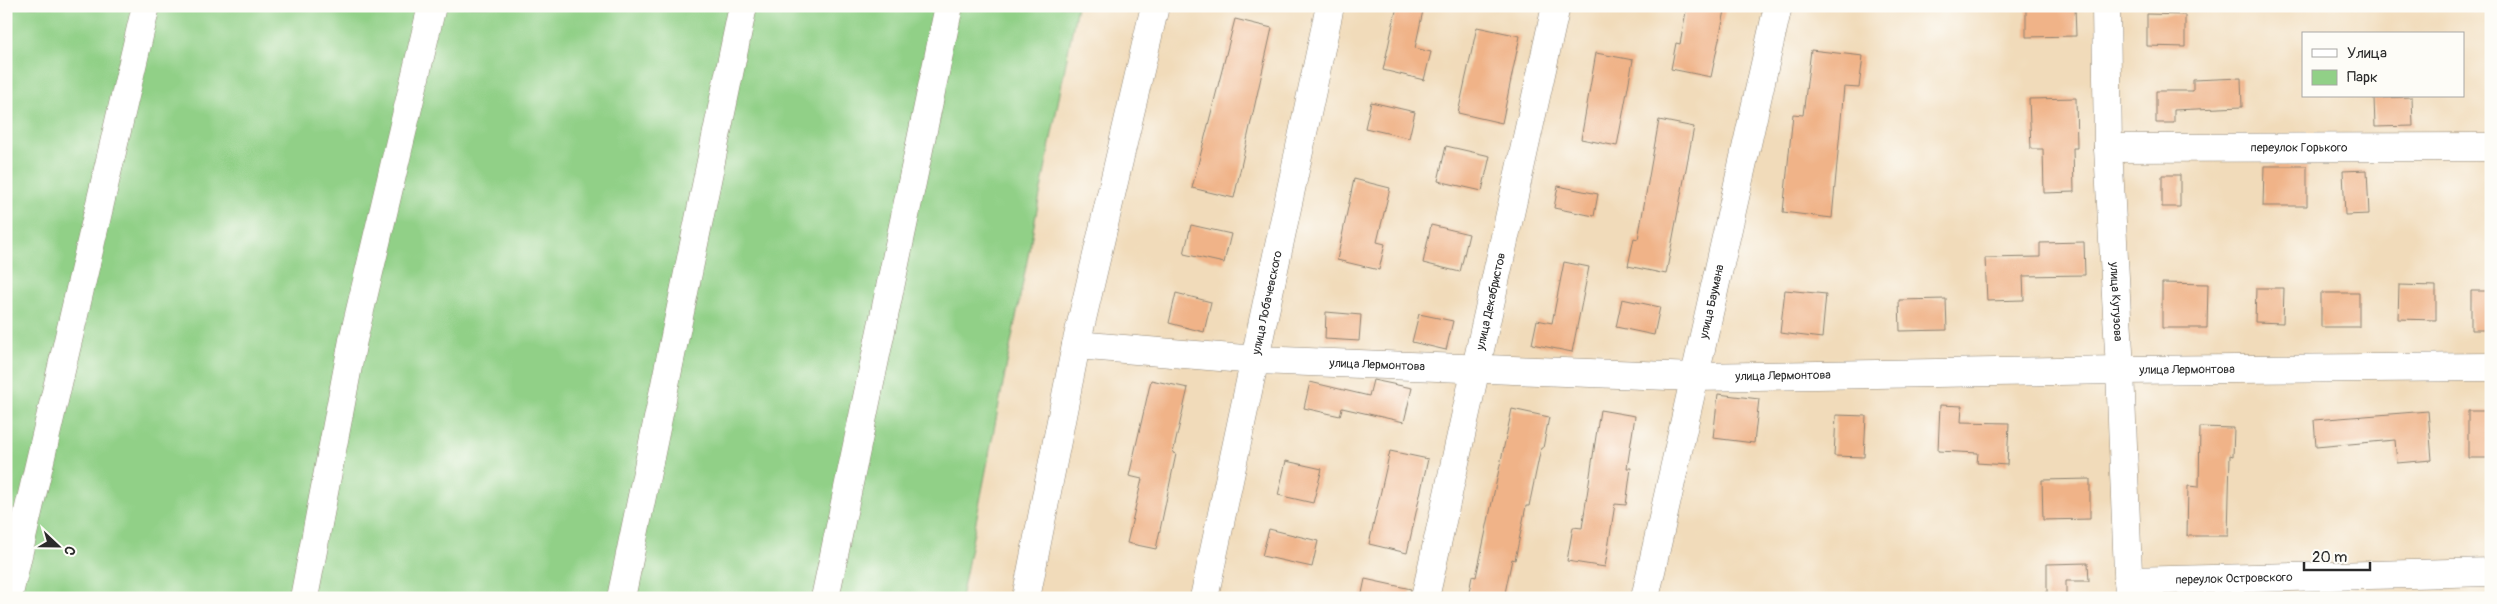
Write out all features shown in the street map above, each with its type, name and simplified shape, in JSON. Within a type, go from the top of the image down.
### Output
[{"type":"street","points":[[8,598],[146,6]]},
{"type":"street","points":[[304,598],[353,340],[432,6]]},
{"type":"street","points":[[621,598],[743,6]]},
{"type":"street","points":[[825,598],[948,6]]},
{"type":"street","points":[[1026,598],[1076,345],[1155,6]]},
{"type":"street","name":"улица Лобачевского","points":[[1204,598],[1330,6]]},
{"type":"street","name":"улица Декабристов","points":[[1425,598],[1556,6]]},
{"type":"street","name":"улица Баумана","points":[[1645,598],[1778,6]]},
{"type":"street","name":"улица Кутузова","points":[[2106,6],[2108,148],[2129,589]]},
{"type":"street","name":"переулок Горького","points":[[2108,148],[2491,147]]},
{"type":"street","name":"улица Лермонтова","points":[[1076,345],[1256,360],[1695,377],[2120,370],[2491,367]]},
{"type":"street","name":"переулок Островского","points":[[2129,589],[2491,572]]},
{"type":"green space","points":[[6,6],[1077,6],[961,598],[6,598]]},
{"type":"building","points":[[1397,6],[1424,6],[1415,48],[1431,52],[1424,80],[1383,70]]},
{"type":"building","points":[[1687,6],[1726,6],[1711,77],[1671,69],[1676,43],[1680,44]]},
{"type":"building","points":[[2026,6],[2075,6],[2076,36],[2026,37]]},
{"type":"building","points":[[2147,14],[2185,15],[2185,47],[2147,46]]},
{"type":"building","points":[[1235,19],[1272,28],[1234,198],[1192,188]]},
{"type":"building","points":[[1477,27],[1520,36],[1502,123],[1458,113]]},
{"type":"building","points":[[1811,50],[1863,56],[1859,88],[1844,87],[1832,218],[1783,212],[1793,114],[1803,115]]},
{"type":"building","points":[[1596,53],[1633,60],[1617,146],[1581,139]]},
{"type":"building","points":[[2241,78],[2242,107],[2174,110],[2174,123],[2156,123],[2156,91],[2193,91],[2193,80]]},
{"type":"building","points":[[2076,98],[2077,148],[2073,148],[2074,192],[2044,193],[2043,149],[2031,149],[2029,99]]},
{"type":"building","points":[[2374,98],[2412,98],[2413,126],[2375,127]]},
{"type":"building","points":[[1371,102],[1415,112],[1409,138],[1365,128]]},
{"type":"building","points":[[1659,120],[1694,127],[1666,274],[1628,266],[1634,238],[1638,239]]},
{"type":"building","points":[[1446,146],[1490,156],[1482,191],[1438,181]]},
{"type":"building","points":[[2264,166],[2307,166],[2307,206],[2263,206]]},
{"type":"building","points":[[2367,170],[2369,214],[2345,215],[2343,171]]},
{"type":"building","points":[[2162,175],[2180,175],[2180,207],[2162,207]]},
{"type":"building","points":[[1354,179],[1390,188],[1377,242],[1385,244],[1379,270],[1337,260]]},
{"type":"building","points":[[1558,186],[1598,194],[1594,216],[1554,208]]},
{"type":"building","points":[[1191,225],[1231,234],[1224,263],[1184,254]]},
{"type":"building","points":[[1431,225],[1469,234],[1460,272],[1423,263]]},
{"type":"building","points":[[2084,242],[2085,275],[2023,276],[2024,300],[1987,301],[1985,258],[2040,257],[2040,243]]},
{"type":"building","points":[[1564,262],[1589,267],[1572,352],[1532,344],[1537,320],[1552,323]]},
{"type":"building","points":[[2162,283],[2208,284],[2207,328],[2162,328]]},
{"type":"building","points":[[2399,285],[2436,286],[2436,320],[2398,319]]},
{"type":"building","points":[[2256,288],[2284,288],[2283,323],[2255,322]]},
{"type":"building","points":[[1785,290],[1826,294],[1822,338],[1780,333]]},
{"type":"building","points":[[2471,291],[2491,291],[2491,330],[2471,330]]},
{"type":"building","points":[[1176,293],[1211,302],[1204,332],[1169,323]]},
{"type":"building","points":[[2321,293],[2359,293],[2359,327],[2321,327]]},
{"type":"building","points":[[1622,299],[1660,307],[1654,335],[1616,327]]},
{"type":"building","points":[[1946,299],[1947,330],[1900,331],[1899,300]]},
{"type":"building","points":[[1326,312],[1361,315],[1359,341],[1325,339]]},
{"type":"building","points":[[1419,314],[1453,321],[1446,350],[1412,342]]},
{"type":"building","points":[[1151,380],[1188,388],[1173,453],[1176,454],[1156,549],[1127,543],[1142,479],[1129,476]]},
{"type":"building","points":[[1373,380],[1412,388],[1404,422],[1342,408],[1340,416],[1304,408],[1310,382],[1369,396]]},
{"type":"building","points":[[1718,394],[1759,399],[1754,443],[1713,438]]},
{"type":"building","points":[[1940,405],[1962,406],[1961,422],[2009,423],[2007,465],[1977,463],[1978,453],[1938,451]]},
{"type":"building","points":[[1512,409],[1549,417],[1543,448],[1541,448],[1529,506],[1526,506],[1515,560],[1512,559],[1504,598],[1468,598],[1472,576],[1476,577]]},
{"type":"building","points":[[1600,410],[1635,416],[1627,468],[1631,468],[1626,505],[1615,504],[1605,567],[1567,561],[1573,527],[1582,528]]},
{"type":"building","points":[[2428,411],[2432,460],[2397,463],[2395,440],[2316,447],[2314,420]]},
{"type":"building","points":[[2468,411],[2491,411],[2491,458],[2468,458]]},
{"type":"building","points":[[1836,415],[1866,416],[1864,457],[1834,456]]},
{"type":"building","points":[[2200,427],[2234,428],[2233,456],[2230,455],[2228,536],[2187,536],[2188,486],[2199,487]]},
{"type":"building","points":[[1390,451],[1428,459],[1407,553],[1369,544]]},
{"type":"building","points":[[1286,461],[1322,469],[1313,503],[1278,495]]},
{"type":"building","points":[[2090,479],[2090,519],[2043,520],[2042,480]]},
{"type":"building","points":[[1269,529],[1318,541],[1312,567],[1262,556]]},
{"type":"building","points":[[2088,563],[2089,581],[2066,581],[2066,598],[2047,598],[2047,564]]},
{"type":"building","points":[[1365,579],[1411,589],[1410,598],[1361,598]]}]
